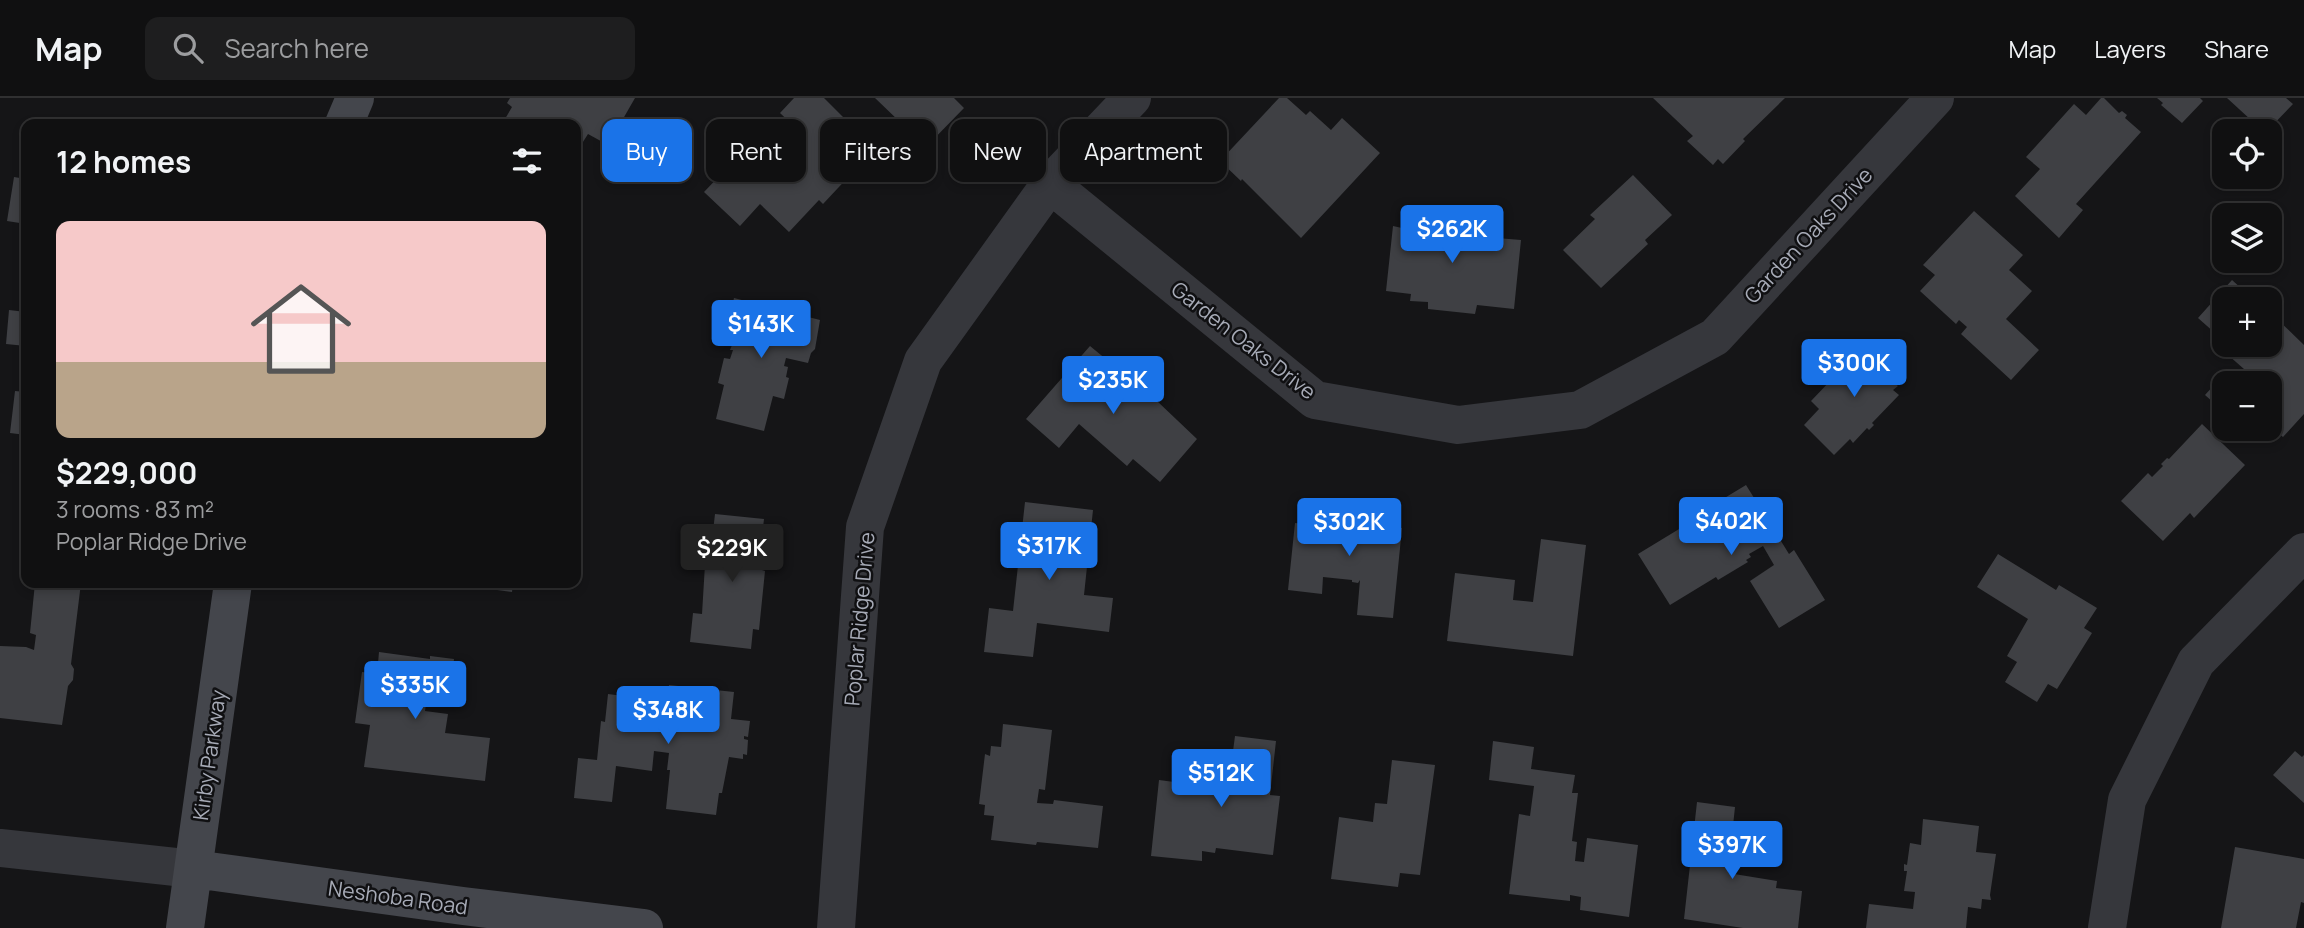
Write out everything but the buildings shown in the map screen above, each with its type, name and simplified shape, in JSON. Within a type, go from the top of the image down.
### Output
[{"type":"street","points":[[346,119],[355,98]]},
{"type":"street","name":"Poplar Ridge Drive","points":[[836,928],[865,527],[923,361],[1050,184],[1132,98]]},
{"type":"street","name":"Garden Oaks Drive","points":[[1050,184],[1315,400],[1458,425],[1580,410],[1715,337],[1935,98]]},
{"type":"street","points":[[2106,928],[2127,800],[2196,662],[2304,552]]},
{"type":"street","name":"Kirby Parkway","points":[[185,928],[232,588]]},
{"type":"street","points":[[0,848],[194,869]]},
{"type":"street","name":"Neshoba Road","points":[[194,869],[644,928]]}]
